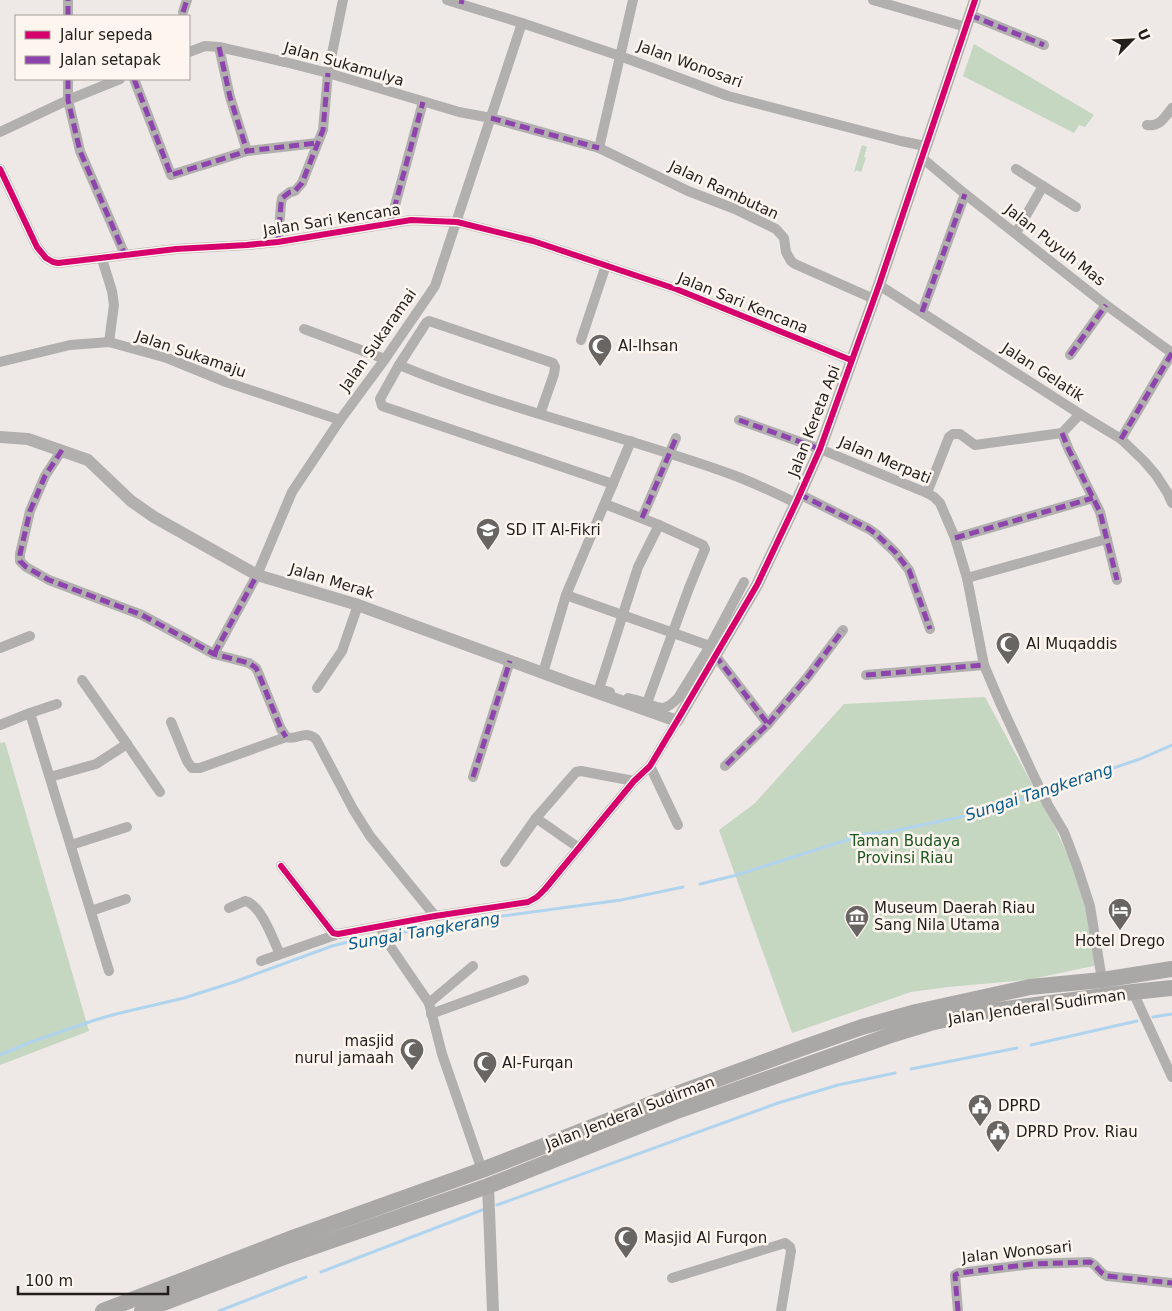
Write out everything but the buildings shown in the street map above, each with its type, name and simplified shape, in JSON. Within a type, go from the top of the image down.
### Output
[{"type":"main road","name":"Jalan Jenderal Sudirman","points":[[103,1311],[295,1237],[482,1170],[764,1062],[890,1018],[1030,987],[1102,980],[1172,969]]},
{"type":"main road","name":"Jalan Jenderal Sudirman","points":[[142,1311],[284,1257],[488,1186],[674,1112],[894,1034],[975,1014],[1172,988]]},
{"type":"street","points":[[68,0],[68,15]]},
{"type":"street","points":[[183,12],[187,0]]},
{"type":"street","points":[[278,242],[282,198],[295,191],[302,183],[308,172],[323,130],[328,73],[343,0]]},
{"type":"street","name":"Jalan Wonosari","points":[[447,0],[461,2],[620,56],[728,96],[901,141],[923,151]]},
{"type":"street","points":[[599,148],[633,0]]},
{"type":"street","points":[[873,0],[968,21],[1044,45]]},
{"type":"street","name":"Jalan Kereta Api","points":[[677,721],[712,651],[756,585],[820,449],[874,299],[974,0]]},
{"type":"street","name":"Jalan Sukaramai","points":[[214,654],[257,575],[292,492],[340,420],[386,359],[434,286],[457,222],[522,23]]},
{"type":"street","name":"Jalan Sukamulya","points":[[190,52],[205,46],[219,47],[328,73],[459,112],[491,118]]},
{"type":"street","points":[[219,47],[230,97],[246,152]]},
{"type":"street","points":[[68,80],[68,100],[80,151],[125,255]]},
{"type":"street","points":[[0,132],[68,100],[118,80]]},
{"type":"street","points":[[134,80],[171,175],[246,152],[317,143]]},
{"type":"street","points":[[390,224],[423,102]]},
{"type":"street","points":[[1147,125],[1154,125],[1162,121],[1172,108]]},
{"type":"street","name":"Jalan Rambutan","points":[[491,118],[599,148],[688,191],[776,229],[784,238],[786,252],[795,264],[874,299]]},
{"type":"street","name":"Jalan Puyuh Mas","points":[[923,151],[966,194],[1106,305],[1172,353]]},
{"type":"street","name":"Jalan Sari Kencana","points":[[0,169],[37,247],[46,258],[53,262],[102,259],[176,249],[278,242],[411,220],[457,222],[533,241],[676,289],[852,360]]},
{"type":"street","points":[[1016,169],[1076,207]]},
{"type":"street","points":[[1016,233],[1043,186]]},
{"type":"street","points":[[922,312],[966,194]]},
{"type":"street","points":[[102,259],[112,291],[114,305],[108,342]]},
{"type":"street","points":[[581,340],[606,265]]},
{"type":"street","name":"Jalan Gelatik","points":[[879,284],[1121,439],[1156,475],[1172,503]]},
{"type":"street","points":[[1070,355],[1106,305]]},
{"type":"street","points":[[540,414],[554,374],[555,367],[553,363],[429,321],[399,365],[380,399],[382,406],[613,484]]},
{"type":"street","points":[[304,329],[386,359]]},
{"type":"street","name":"Jalan Sukamaju","points":[[0,362],[70,345],[108,342],[167,358],[226,382],[340,420]]},
{"type":"street","points":[[1121,439],[1172,353]]},
{"type":"street","points":[[399,365],[434,380],[735,476],[798,498],[869,528],[895,552],[909,570],[930,629]]},
{"type":"street","points":[[927,494],[949,437],[953,434],[960,434],[975,444],[1062,434],[1080,414]]},
{"type":"street","name":"Jalan Merpati","points":[[739,420],[820,449],[934,497],[940,503],[956,538],[967,578],[984,664],[1000,705],[1048,805],[1064,832],[1077,866],[1090,906],[1102,980]]},
{"type":"street","points":[[1062,434],[1100,512],[1117,580]]},
{"type":"street","name":"Jalan Merak","points":[[0,437],[28,439],[88,460],[131,500],[154,517],[257,575],[358,605],[677,721]]},
{"type":"street","points":[[642,518],[676,438]]},
{"type":"street","points":[[543,673],[566,595],[631,442]]},
{"type":"street","points":[[62,450],[45,476],[30,511],[20,561],[26,567],[49,580],[142,615],[214,654],[248,663],[256,668],[286,737]]},
{"type":"street","points":[[956,538],[1093,498]]},
{"type":"street","points":[[605,504],[659,525],[703,545],[705,549],[647,704]]},
{"type":"street","points":[[659,525],[638,567],[599,688],[656,707],[663,708],[669,706],[712,651],[744,582]]},
{"type":"street","points":[[967,578],[1107,538]]},
{"type":"street","points":[[566,595],[673,633],[712,651],[768,724]]},
{"type":"street","points":[[317,688],[342,651],[358,605]]},
{"type":"street","points":[[725,766],[768,724],[806,679],[843,630]]},
{"type":"street","points":[[0,648],[30,636]]},
{"type":"street","points":[[473,777],[510,661]]},
{"type":"street","points":[[866,675],[984,664]]},
{"type":"street","points":[[82,680],[160,792]]},
{"type":"street","points":[[0,725],[56,704]]},
{"type":"street","points":[[30,713],[109,971]]},
{"type":"street","points":[[261,961],[338,934],[531,901],[545,889],[634,781],[650,766],[677,721]]},
{"type":"street","points":[[171,722],[187,761],[192,768],[196,769],[286,737],[291,739],[309,735],[316,739],[352,809],[370,836],[435,916]]},
{"type":"street","points":[[50,777],[96,764],[127,744]]},
{"type":"street","points":[[650,766],[678,825]]},
{"type":"street","points":[[505,862],[536,818],[576,772],[581,771],[634,781]]},
{"type":"street","points":[[536,818],[579,848]]},
{"type":"street","points":[[70,845],[127,826]]},
{"type":"street","points":[[281,866],[333,933],[338,934]]},
{"type":"street","points":[[91,911],[126,899]]},
{"type":"street","points":[[229,908],[245,901],[251,903],[262,916],[280,954]]},
{"type":"street","points":[[380,927],[390,946],[429,1003],[442,1054],[482,1170]]},
{"type":"street","points":[[429,1003],[473,966]]},
{"type":"street","points":[[431,1014],[524,980]]},
{"type":"street","points":[[1133,992],[1172,1077]]},
{"type":"street","points":[[488,1186],[493,1311]]},
{"type":"street","points":[[672,1278],[785,1243],[790,1247],[791,1251],[781,1311]]},
{"type":"street","name":"Jalan Wonosari","points":[[958,1311],[956,1276],[959,1273],[1032,1264],[1090,1262],[1107,1276],[1172,1284]]},
{"type":"green space","points":[[974,44],[1094,115],[1085,127],[1079,125],[1074,133],[963,76]]},
{"type":"green space","points":[[862,145],[867,147],[864,157],[866,158],[861,172],[856,170],[854,172]]},
{"type":"green space","name":"Taman Budaya Provinsi Riau","points":[[985,697],[1053,823],[1080,882],[1098,965],[1027,980],[911,992],[792,1033],[719,830],[755,803],[844,704]]},
{"type":"green space","points":[[5,742],[89,1031],[0,1065],[0,743]]},
{"type":"waterway","name":"Sungai Tangkerang","points":[[700,884],[733,876],[866,834],[888,832],[980,813],[1140,759],[1172,745]]},
{"type":"waterway","name":"Sungai Tangkerang","points":[[0,1055],[95,1020],[184,998],[332,946],[356,940],[488,918],[621,900],[683,887]]},
{"type":"waterway","points":[[1153,1017],[1172,1014]]},
{"type":"waterway","points":[[1031,1045],[1137,1021]]},
{"type":"waterway","points":[[911,1069],[1017,1048]]},
{"type":"waterway","points":[[497,1205],[778,1103],[838,1085],[895,1073]]},
{"type":"waterway","points":[[321,1272],[482,1210]]},
{"type":"waterway","points":[[219,1311],[306,1277]]},
{"type":"marked path","points":[[68,0],[68,15]]},
{"type":"marked path","points":[[183,12],[187,0]]},
{"type":"marked path","points":[[461,4],[462,0]]},
{"type":"marked path","points":[[970,15],[1044,45]]},
{"type":"marked path","points":[[219,47],[230,97],[247,151]]},
{"type":"marked path","points":[[278,242],[282,198],[295,191],[302,183],[323,130],[328,73]]},
{"type":"marked path","points":[[68,80],[68,100],[80,151],[125,255]]},
{"type":"marked path","points":[[134,80],[171,175],[247,151],[317,143]]},
{"type":"marked path","points":[[390,224],[423,102]]},
{"type":"marked path","points":[[491,118],[599,148]]},
{"type":"marked path","points":[[922,312],[965,194]]},
{"type":"marked path","points":[[1070,355],[1106,305]]},
{"type":"marked path","points":[[1121,439],[1172,353]]},
{"type":"marked path","points":[[739,420],[820,449]]},
{"type":"marked path","points":[[1062,433],[1100,512],[1117,580]]},
{"type":"marked path","points":[[642,518],[676,438]]},
{"type":"marked path","points":[[62,450],[45,476],[30,511],[20,561],[26,567],[49,580],[142,615],[214,654],[249,663],[256,668],[286,737]]},
{"type":"marked path","points":[[799,494],[869,529],[895,552],[909,570],[930,629]]},
{"type":"marked path","points":[[955,538],[1093,498]]},
{"type":"marked path","points":[[214,654],[257,575]]},
{"type":"marked path","points":[[768,724],[806,679],[843,630]]},
{"type":"marked path","points":[[715,655],[768,724],[725,766]]},
{"type":"marked path","points":[[473,777],[510,661]]},
{"type":"marked path","points":[[866,675],[984,665]]},
{"type":"marked path","points":[[958,1311],[955,1275],[959,1273],[1032,1264],[1090,1262],[1107,1276],[1172,1283]]},
{"type":"cycle path","points":[[281,866],[333,933],[338,934],[435,916],[528,902],[545,889],[634,781],[650,766],[757,585],[820,449],[879,285],[975,0]]},
{"type":"cycle path","points":[[0,169],[37,247],[46,258],[53,262],[58,263],[176,249],[278,242],[411,220],[457,222],[533,241],[676,289],[851,360]]},
{"type":"place","name":"Al-Ihsan","points":[[600,367]]},
{"type":"place","name":"SD IT Al-Fikri","points":[[488,551]]},
{"type":"place","name":"Al Muqaddis","points":[[1008,665]]},
{"type":"place","name":"Hotel Drego","points":[[1120,931]]},
{"type":"place","name":"Museum Daerah Riau Sang Nila Utama","points":[[857,938]]},
{"type":"place","name":"masjid nurul jamaah","points":[[412,1071]]},
{"type":"place","name":"Al-Furqan","points":[[485,1084]]},
{"type":"place","name":"DPRD","points":[[980,1127]]},
{"type":"place","name":"DPRD Prov. Riau","points":[[998,1153]]},
{"type":"place","name":"Masjid Al Furqon","points":[[626,1259]]}]
